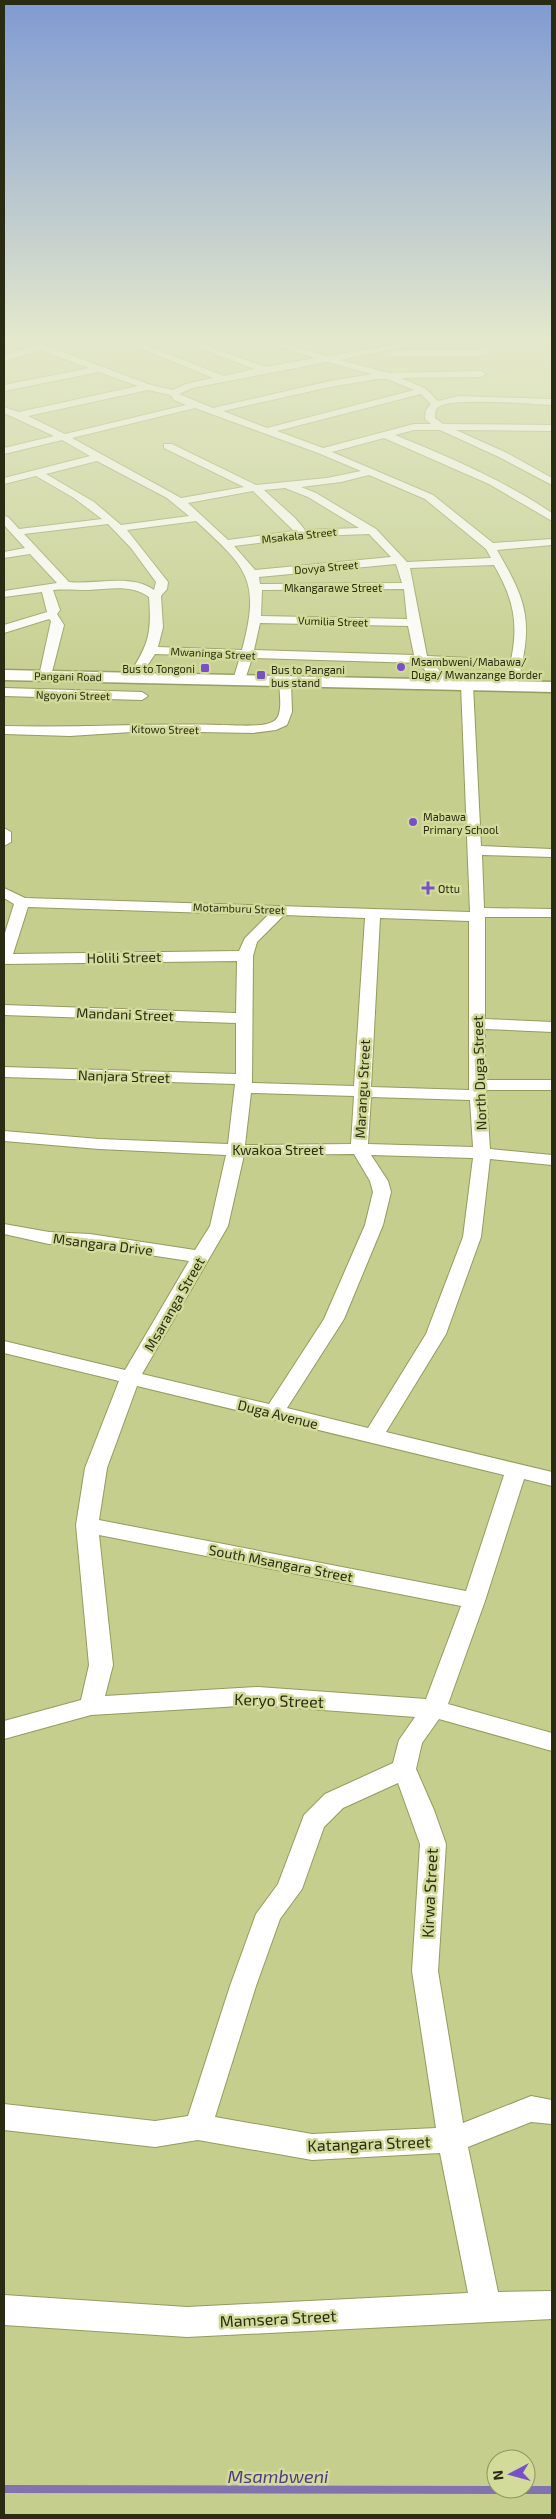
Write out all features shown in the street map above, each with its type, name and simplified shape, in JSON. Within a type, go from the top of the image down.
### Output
[{"type":"main road","name":"Pangani Road","points":[[4,675],[552,687]]},
{"type":"street","points":[[4,481],[78,463]]},
{"type":"street","points":[[109,463],[179,502],[241,558],[252,574],[256,587],[254,619],[247,655],[239,680]]},
{"type":"street","points":[[202,463],[255,488],[291,520],[301,533]]},
{"type":"street","points":[[348,463],[429,497],[490,547],[514,590],[521,622],[522,641],[511,686]]},
{"type":"street","points":[[454,463],[510,490],[552,518]]},
{"type":"street","points":[[517,463],[552,482]]},
{"type":"street","points":[[179,502],[255,488],[329,481],[369,472]]},
{"type":"street","points":[[38,473],[78,496],[120,528],[162,582],[161,589],[155,596],[157,627],[151,650],[133,678]]},
{"type":"street","points":[[286,485],[312,495],[372,531],[402,562],[409,586],[413,623],[421,658],[433,672],[449,685]]},
{"type":"street","points":[[120,528],[196,518]]},
{"type":"street","points":[[9,525],[110,520]]},
{"type":"street","points":[[9,525],[35,550],[65,585]]},
{"type":"street","name":"Msakala Street","points":[[226,544],[301,533],[340,530],[372,531]]},
{"type":"street","points":[[490,547],[552,542]]},
{"type":"street","points":[[4,554],[35,550]]},
{"type":"street","name":"Dovya Street","points":[[252,574],[402,562],[498,562]]},
{"type":"street","points":[[4,594],[65,585],[133,586],[146,588],[155,596]]},
{"type":"street","name":"Mkangarawe Street","points":[[256,587],[409,586]]},
{"type":"street","points":[[46,588],[54,610],[52,614]]},
{"type":"street","points":[[4,629],[22,625],[52,614]]},
{"type":"street","points":[[45,676],[58,625],[57,620],[52,614]]},
{"type":"street","name":"Vumilia Street","points":[[254,619],[413,623]]},
{"type":"street","name":"Mwaninga Street","points":[[151,650],[247,655],[421,658],[515,664]]},
{"type":"street","points":[[144,718],[142,696],[151,678]]},
{"type":"street","name":"Kitowo Street","points":[[4,730],[70,732],[144,718],[195,730],[253,729],[276,726],[282,722],[286,712],[285,681]]},
{"type":"street","name":"North Duga Street","points":[[373,1436],[436,1334],[472,1237],[482,1153],[477,1090],[477,915],[467,685]]},
{"type":"street","name":"Ngoyoni Street","points":[[4,692],[142,696]]},
{"type":"street","points":[[4,832],[4,842]]},
{"type":"street","points":[[474,850],[552,853]]},
{"type":"street","name":"Motamburu Street","points":[[4,892],[22,902],[373,913],[477,915],[552,913]]},
{"type":"street","points":[[4,959],[22,902]]},
{"type":"street","name":"Msaranga Street","points":[[91,1706],[101,1665],[87,1525],[96,1468],[130,1378],[219,1226],[236,1150],[243,1084],[246,1018],[245,956],[250,941],[280,910]]},
{"type":"street","name":"Marangu Street","points":[[274,1413],[334,1319],[374,1226],[382,1192],[379,1181],[359,1149],[373,913]]},
{"type":"street","name":"Holili Street","points":[[4,959],[245,956]]},
{"type":"street","name":"Mandani Street","points":[[4,1010],[246,1018]]},
{"type":"street","points":[[476,1024],[552,1028]]},
{"type":"street","name":"Nanjara Street","points":[[4,1072],[362,1091],[477,1090],[552,1085]]},
{"type":"street","name":"Kwakoa Street","points":[[4,1136],[99,1144],[236,1150],[359,1149],[482,1153],[552,1160]]},
{"type":"street","name":"Msangara Drive","points":[[4,1229],[49,1238],[90,1240],[202,1257]]},
{"type":"street","name":"Duga Avenue","points":[[4,1348],[552,1479]]},
{"type":"street","points":[[198,2127],[243,1986],[269,1914],[289,1890],[313,1822],[334,1801],[404,1769],[411,1740],[434,1709],[474,1601],[516,1471]]},
{"type":"street","name":"South Msangara Street","points":[[87,1525],[474,1601]]},
{"type":"street","name":"Keryo Street","points":[[4,1730],[91,1706],[258,1696],[434,1709],[552,1742]]},
{"type":"street","name":"Kirwa Street","points":[[404,1769],[422,1810],[433,1844],[425,1971],[452,2140],[486,2308]]},
{"type":"street","name":"Katangara Street","points":[[4,2117],[155,2134],[198,2127],[312,2147],[452,2140],[531,2109],[552,2112]]},
{"type":"street","name":"Mamsera Street","points":[[4,2310],[187,2322],[552,2305]]},
{"type":"waterway","name":"Msambweni","points":[[4,2489],[552,2490]]},
{"type":"place","name":"Msambweni/Mabawa/ Duga/ Mwanzange Border","points":[[401,667]]},
{"type":"place","name":"Bus to Tongoni","points":[[205,668]]},
{"type":"place","name":"Bus to Pangani bus stand","points":[[261,675]]},
{"type":"place","name":"Mabawa Primary School","points":[[413,822]]},
{"type":"place","name":"Ottu","points":[[428,888]]}]
